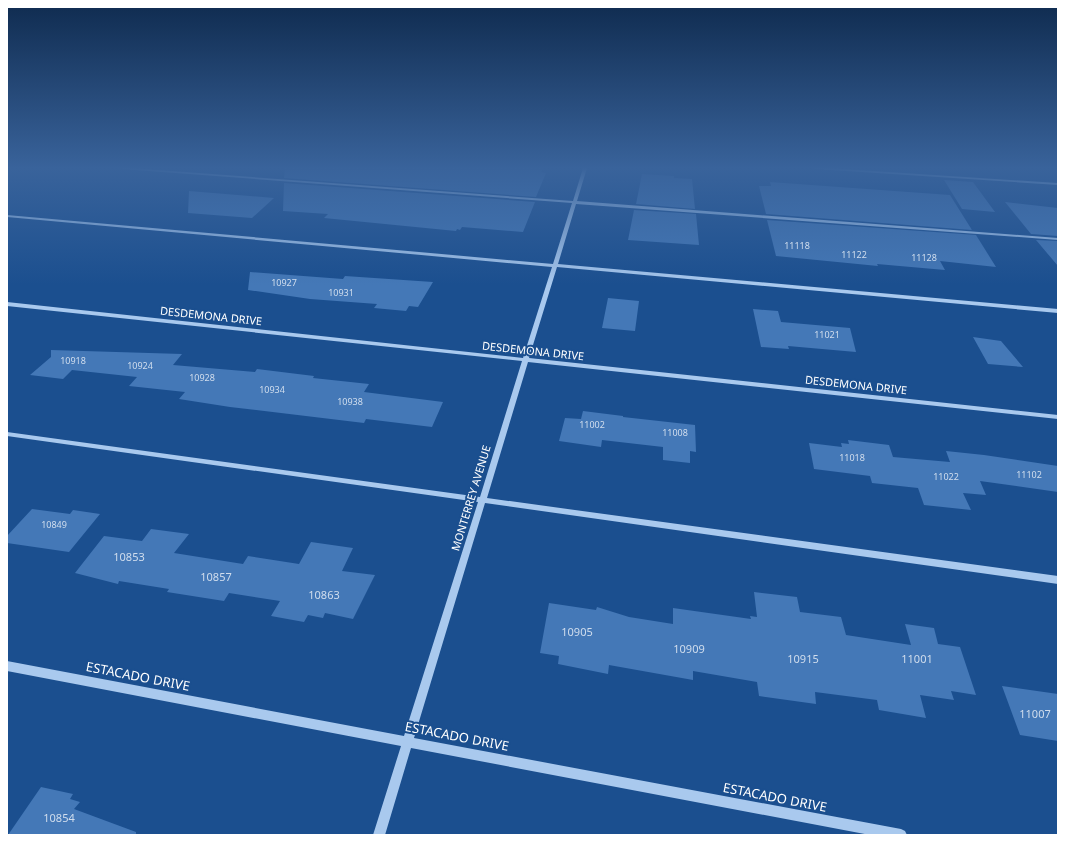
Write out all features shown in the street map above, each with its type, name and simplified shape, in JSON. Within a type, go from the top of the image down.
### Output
[{"type":"street","name":"MONTERREY AVENUE","points":[[379,835],[574,207]]},
{"type":"street","points":[[633,207],[1058,239]]},
{"type":"street","points":[[7,216],[1058,311]]},
{"type":"street","name":"DESDEMONA DRIVE","points":[[7,304],[525,361],[1058,417]]},
{"type":"street","points":[[7,434],[1058,580]]},
{"type":"street","name":"ESTACADO DRIVE","points":[[7,666],[901,835]]},
{"type":"building","points":[[188,207],[264,207],[252,218],[188,213]]},
{"type":"building","points":[[283,207],[533,207],[523,232],[462,227],[460,230],[457,229],[456,231],[324,218],[328,214],[283,211]]},
{"type":"building","points":[[675,207],[695,207],[695,209]]},
{"type":"building","points":[[764,207],[958,207],[972,230],[766,214]]},
{"type":"building","points":[[961,207],[992,207],[995,212],[962,209]]},
{"type":"building","points":[[1009,207],[1058,208],[1058,236],[1031,234]]},
{"type":"building","points":[[634,210],[696,214],[699,245],[628,240]]},
{"type":"building","points":[[767,220],[976,235],[996,267],[940,261],[945,270],[877,264],[878,266],[776,256]]},
{"type":"building","points":[[1036,240],[1058,241],[1058,266]]},
{"type":"building","points":[[250,272],[343,279],[345,276],[433,282],[418,307],[409,306],[406,311],[374,308],[377,304],[310,299],[248,290]]},
{"type":"building","points":[[608,298],[639,301],[635,331],[602,328]]},
{"type":"building","points":[[753,309],[778,311],[781,322],[850,328],[856,352],[788,346],[789,349],[761,347]]},
{"type":"building","points":[[973,337],[1001,341],[1023,367],[988,364]]},
{"type":"building","points":[[51,350],[182,354],[173,365],[255,372],[257,369],[314,376],[313,378],[369,384],[364,392],[443,402],[432,427],[366,419],[364,423],[230,407],[179,399],[185,392],[129,386],[137,377],[72,370],[63,379],[30,375],[51,357]]},
{"type":"building","points":[[583,411],[695,425],[696,452],[690,451],[690,463],[663,460],[663,447],[602,440],[601,447],[559,441],[565,418],[581,419]]},
{"type":"building","points":[[848,440],[889,445],[893,457],[950,462],[946,451],[1058,466],[1058,492],[980,481],[986,495],[963,493],[971,510],[924,505],[918,488],[872,483],[870,476],[814,469],[809,443],[842,447],[841,443],[849,444]]},
{"type":"building","points":[[32,509],[70,514],[73,510],[100,514],[69,552],[7,543],[7,536]]},
{"type":"building","points":[[151,529],[189,534],[174,553],[243,564],[248,556],[299,564],[311,542],[353,548],[342,571],[375,575],[353,619],[325,613],[323,618],[308,615],[304,622],[271,616],[280,601],[229,593],[224,601],[167,592],[169,589],[119,581],[118,584],[75,573],[104,536],[142,541]]},
{"type":"building","points":[[754,592],[797,597],[800,612],[841,617],[846,635],[911,645],[905,624],[934,628],[938,644],[960,647],[976,695],[951,691],[954,700],[920,695],[926,718],[879,710],[877,700],[815,692],[816,704],[759,696],[757,682],[693,671],[693,680],[609,665],[608,674],[558,664],[559,656],[540,653],[549,603],[596,610],[597,607],[629,617],[673,624],[673,608],[751,619],[750,616],[757,617]]},
{"type":"building","points":[[1002,686],[1058,694],[1058,741],[1020,735]]},
{"type":"building","points":[[41,787],[73,794],[70,799],[80,802],[74,809],[136,832],[136,835],[8,835]]}]
